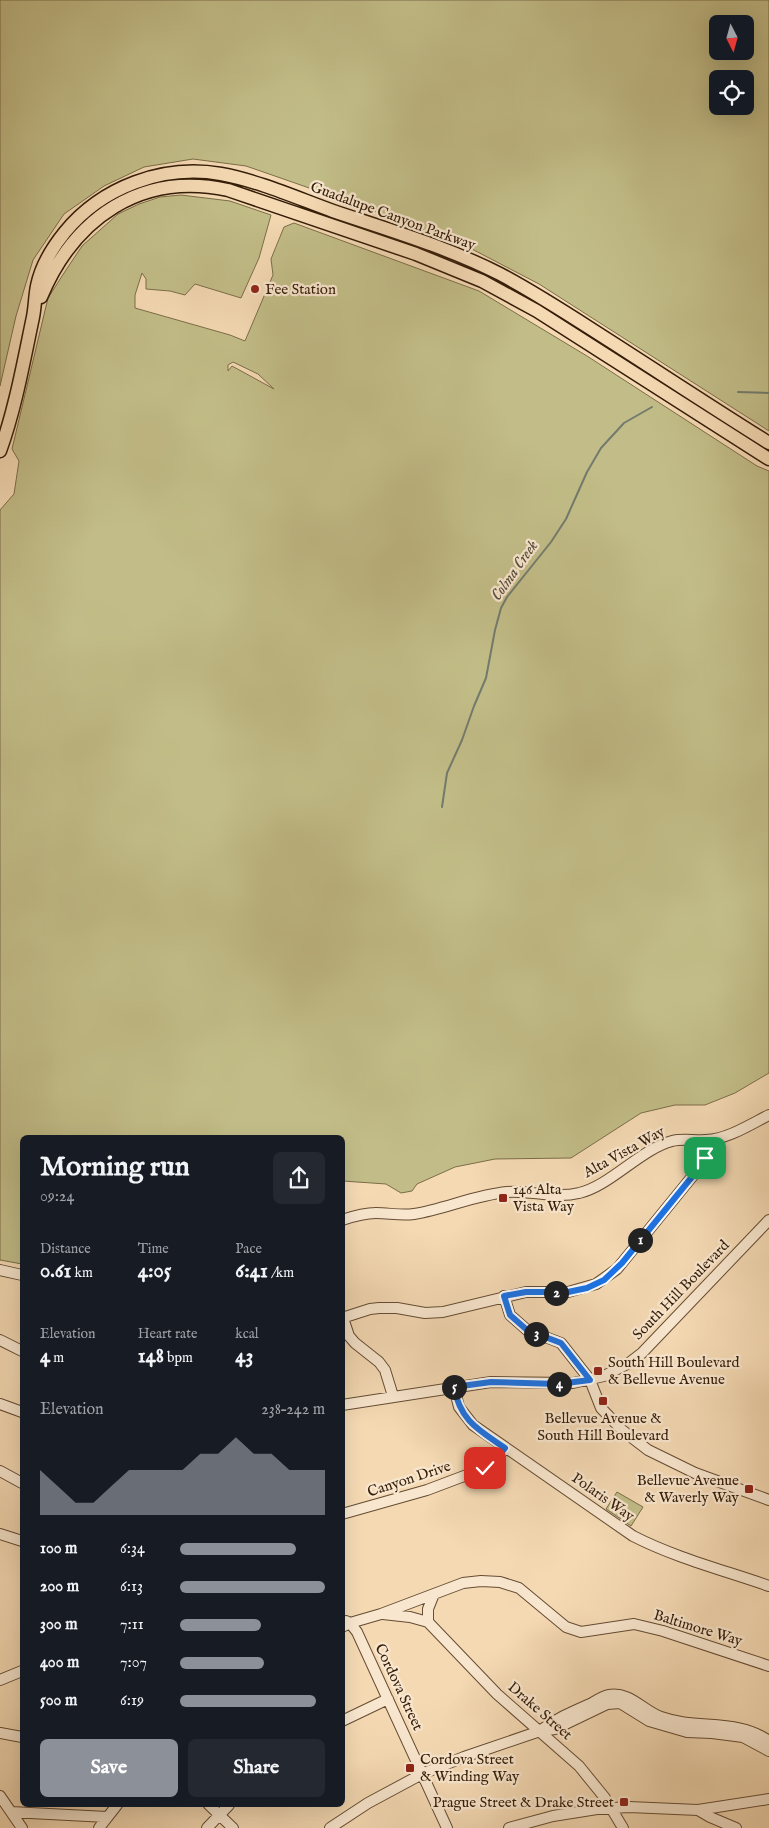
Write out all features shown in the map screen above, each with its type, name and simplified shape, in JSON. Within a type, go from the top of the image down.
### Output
[{"type":"main road","name":"Guadalupe Canyon Parkway","points":[[0,451],[10,419],[34,313],[55,268],[67,249],[111,201],[134,182],[174,173],[198,172],[222,174],[260,186],[449,251],[498,273],[546,300],[769,443]]},
{"type":"main road","name":"Guadalupe Canyon Parkway","points":[[111,201],[160,189],[183,186],[206,186],[228,190],[452,268],[482,281],[530,307],[769,459]]},
{"type":"street","name":"Alta Vista Way","points":[[345,1219],[360,1214],[414,1214],[488,1194],[508,1192],[563,1195],[579,1193],[592,1188],[659,1146],[671,1141],[720,1138],[733,1134],[769,1115]]},
{"type":"street","points":[[345,1317],[379,1308],[443,1312],[504,1296],[526,1292],[557,1293],[578,1290],[596,1284],[611,1275],[622,1263],[700,1167],[706,1153],[706,1140]]},
{"type":"street","name":"South Hill Boulevard","points":[[345,1404],[491,1382],[558,1384],[590,1380],[616,1370],[642,1352],[769,1220]]},
{"type":"street","points":[[0,1270],[20,1275]]},
{"type":"street","points":[[504,1296],[510,1315],[527,1330],[561,1343],[590,1380],[601,1408],[622,1430],[648,1450],[696,1473],[769,1500]]},
{"type":"street","points":[[345,1325],[348,1336],[379,1362],[384,1370],[393,1396]]},
{"type":"street","points":[[0,1340],[20,1350]]},
{"type":"street","name":"Polaris Way","points":[[454,1387],[459,1407],[465,1417],[480,1431],[632,1536],[647,1544],[769,1586]]},
{"type":"street","points":[[0,1404],[20,1411]]},
{"type":"street","name":"Canyon Drive","points":[[345,1513],[427,1490],[472,1474],[494,1462],[505,1448]]},
{"type":"street","points":[[0,1471],[20,1482]]},
{"type":"street","points":[[0,1534],[20,1540]]},
{"type":"street","name":"Baltimore Way","points":[[345,1623],[381,1614],[463,1583],[481,1581],[500,1582],[519,1588],[566,1627],[581,1632],[634,1624],[664,1631],[769,1666]]},
{"type":"street","points":[[381,1614],[410,1617],[428,1622],[428,1609],[434,1594]]},
{"type":"street","name":"Drake Street","points":[[428,1622],[487,1684],[579,1766],[612,1808],[623,1828]]},
{"type":"street","name":"Cordova Street","points":[[345,1623],[357,1632],[447,1828]]},
{"type":"street","points":[[0,1680],[20,1672]]},
{"type":"street","points":[[540,1731],[554,1721],[609,1695],[621,1695],[632,1699],[645,1709],[661,1717],[682,1722],[746,1729],[769,1741]]},
{"type":"street","points":[[345,1720],[388,1699]]},
{"type":"street","points":[[330,1828],[368,1803],[422,1774],[464,1757],[540,1731],[555,1729],[607,1704],[620,1703],[631,1708],[649,1721],[670,1728],[687,1732],[743,1737],[769,1751]]},
{"type":"street","points":[[0,1731],[20,1730]]},
{"type":"street","points":[[0,1731],[20,1736]]},
{"type":"street","points":[[0,1796],[22,1828]]},
{"type":"street","points":[[510,1828],[561,1815],[612,1808],[698,1810],[769,1799]]},
{"type":"street","points":[[99,1828],[116,1807]]},
{"type":"street","points":[[211,1807],[233,1828]]},
{"type":"street","points":[[207,1828],[227,1807]]},
{"type":"street","points":[[698,1810],[736,1828]]},
{"type":"street","points":[[11,1812],[107,1817]]},
{"type":"shaded area","points":[[0,0],[769,0],[769,431],[539,284],[468,247],[361,206],[246,166],[193,159],[144,167],[104,186],[64,214],[33,260],[16,316],[0,386]]},
{"type":"shaded area","points":[[181,195],[230,201],[271,215],[259,258],[241,298],[195,284],[185,295],[170,291],[146,289],[146,279],[142,273],[135,295],[135,308],[245,341],[273,275],[271,259],[284,227],[294,223],[479,291],[587,356],[757,466],[769,471],[769,1073],[735,1093],[705,1105],[675,1105],[641,1113],[571,1158],[495,1159],[455,1167],[417,1184],[412,1191],[401,1193],[386,1184],[345,1181],[345,1135],[20,1135],[20,1264],[0,1260],[0,510],[14,494],[19,461],[12,449],[48,298],[82,246],[118,214],[160,197]],"holes":[[[233,362],[258,374],[274,389],[232,366],[228,371],[228,365]]]},
{"type":"shaded area","points":[[617,1492],[643,1507],[631,1526],[606,1509]]},
{"type":"waterway","name":"Colma Creek","points":[[738,392],[769,393]]},
{"type":"waterway","name":"Colma Creek","points":[[442,807],[447,773],[486,678],[501,608],[507,597],[551,542],[566,519],[587,472],[601,448],[624,423],[652,407]]},
{"type":"place","name":"Fee Station","points":[[255,289]]},
{"type":"place","name":"146 Alta Vista Way","points":[[503,1198]]},
{"type":"place","name":"South Hill Boulevard & Bellevue Avenue","points":[[598,1371]]},
{"type":"place","name":"Bellevue Avenue & South Hill Boulevard","points":[[603,1401]]},
{"type":"place","name":"Bellevue Avenue & Waverly Way","points":[[749,1489]]},
{"type":"place","name":"Cordova Street & Winding Way","points":[[410,1768]]},
{"type":"place","name":"Prague Street & Drake Street","points":[[624,1802]]},
{"type":"route","points":[[485,1468],[494,1462],[505,1448],[472,1425],[465,1417],[459,1407],[454,1387],[513,1381],[573,1384],[590,1380],[561,1343],[527,1330],[510,1315],[504,1296],[526,1292],[568,1292],[587,1288],[604,1280],[622,1263],[700,1167],[705,1158]]}]
